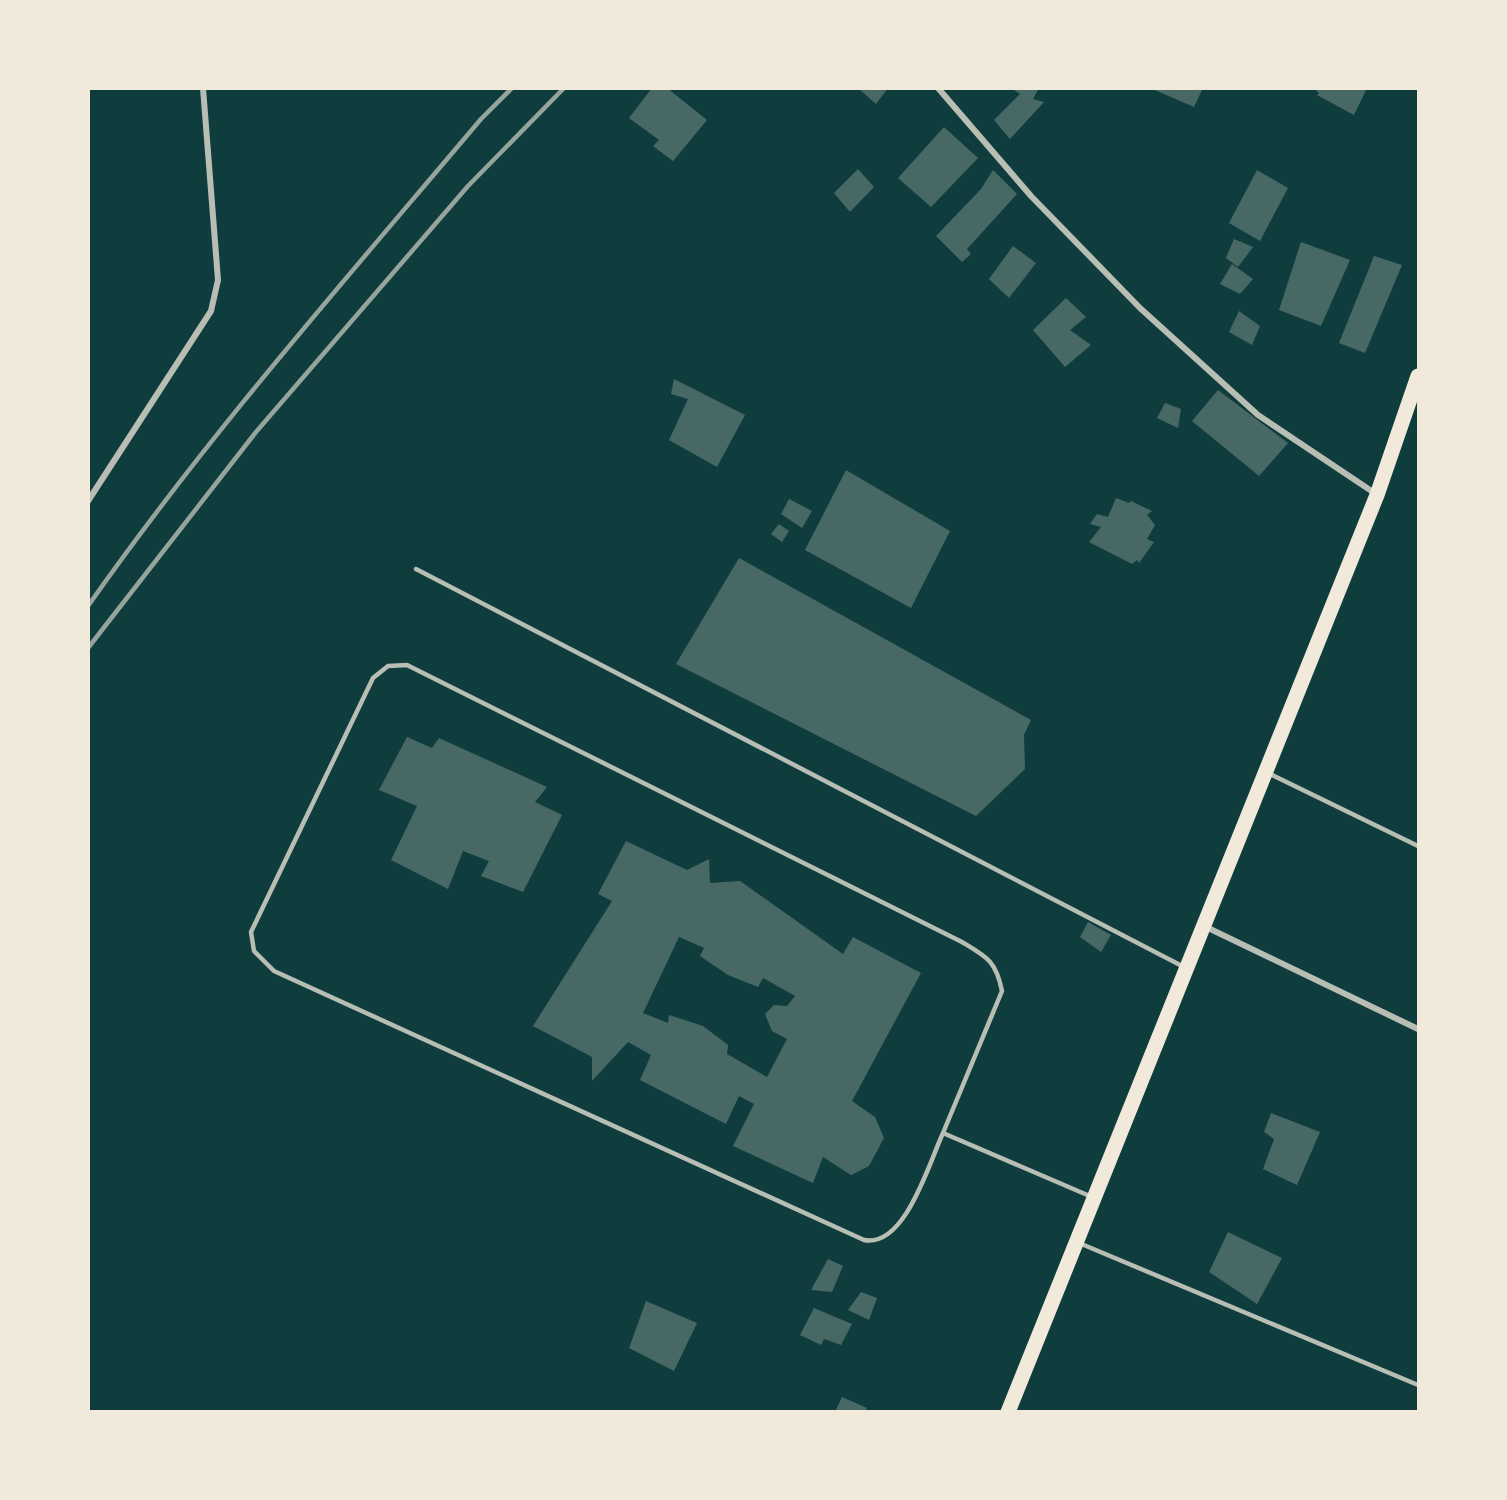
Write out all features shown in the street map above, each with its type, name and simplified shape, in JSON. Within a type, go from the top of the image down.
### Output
[{"type":"main road","points":[[1008,1412],[1377,495],[1419,376]]},
{"type":"street","points":[[88,501],[211,311],[218,280],[203,88]]},
{"type":"street","points":[[938,88],[1031,196],[1148,315],[1258,416],[1377,495]]},
{"type":"street","points":[[1203,926],[1419,1029]]},
{"type":"lane","points":[[416,569],[1187,968]]},
{"type":"lane","points":[[408,665],[952,937],[991,960],[1002,991],[943,1133],[904,1220],[888,1236],[874,1242],[864,1240],[274,971],[254,951],[251,932],[373,678],[388,666],[408,665]]},
{"type":"lane","points":[[1265,772],[1419,846]]},
{"type":"lane","points":[[943,1133],[1094,1198]]},
{"type":"lane","points":[[1076,1242],[1419,1385]]},
{"type":"building","points":[[652,88],[667,88],[707,120],[673,161],[653,146],[659,140],[629,118]]},
{"type":"building","points":[[858,88],[888,88],[876,104]]},
{"type":"building","points":[[1011,88],[1039,88],[1033,99],[1044,102],[1010,139],[994,120],[1020,94]]},
{"type":"building","points":[[1150,88],[1203,88],[1194,107]]},
{"type":"building","points":[[1313,88],[1367,88],[1354,115],[1317,95],[1319,93]]},
{"type":"building","points":[[944,127],[978,158],[931,207],[898,178]]},
{"type":"building","points":[[858,169],[874,187],[850,212],[834,193]]},
{"type":"building","points":[[993,170],[1017,194],[967,249],[971,254],[962,262],[936,236],[981,189]]},
{"type":"building","points":[[1257,170],[1288,188],[1260,241],[1229,223]]},
{"type":"building","points":[[1234,239],[1253,247],[1238,267],[1226,258]]},
{"type":"building","points":[[1301,242],[1350,260],[1321,326],[1279,310]]},
{"type":"building","points":[[1013,246],[1036,263],[1009,298],[989,279]]},
{"type":"building","points":[[1374,256],[1402,265],[1365,353],[1339,343]]},
{"type":"building","points":[[1232,264],[1253,279],[1240,294],[1220,284]]},
{"type":"building","points":[[1066,298],[1086,317],[1070,330],[1091,345],[1065,367],[1033,330]]},
{"type":"building","points":[[1239,311],[1260,326],[1252,345],[1229,332]]},
{"type":"building","points":[[674,379],[745,415],[717,467],[669,440],[688,399],[671,394]]},
{"type":"building","points":[[1218,390],[1288,443],[1259,476],[1192,421]]},
{"type":"building","points":[[1165,403],[1181,409],[1178,428],[1157,418]]},
{"type":"building","points":[[846,470],[950,531],[911,608],[805,550]]},
{"type":"building","points":[[1116,498],[1129,503],[1131,501],[1152,511],[1147,515],[1155,525],[1147,539],[1154,542],[1139,563],[1137,560],[1132,564],[1089,542],[1101,527],[1090,524],[1097,514],[1108,517]]},
{"type":"building","points":[[789,499],[812,511],[802,528],[781,514]]},
{"type":"building","points":[[779,524],[789,531],[782,542],[771,534]]},
{"type":"building","points":[[739,558],[1031,720],[1024,735],[1025,769],[976,816],[676,664]]},
{"type":"building","points":[[407,737],[432,748],[439,738],[547,787],[535,802],[562,815],[523,892],[481,876],[489,861],[463,851],[448,889],[391,860],[417,806],[379,790]]},
{"type":"building","points":[[626,841],[687,870],[709,859],[710,883],[740,881],[843,954],[853,937],[921,973],[852,1101],[875,1117],[884,1138],[869,1166],[851,1175],[823,1157],[813,1183],[733,1146],[754,1104],[739,1096],[726,1124],[640,1080],[651,1055],[628,1042],[592,1081],[592,1057],[533,1026],[612,901],[598,894]],"holes":[[[679,937],[704,948],[700,956],[728,975],[758,987],[763,978],[795,996],[787,1006],[774,1005],[765,1014],[772,1031],[787,1039],[767,1077],[727,1054],[728,1045],[703,1026],[669,1015],[668,1023],[643,1013]]]},
{"type":"building","points":[[1088,922],[1111,935],[1101,952],[1080,937]]},
{"type":"building","points":[[1271,1113],[1320,1132],[1297,1185],[1263,1169],[1274,1139],[1264,1132]]},
{"type":"building","points":[[1228,1232],[1282,1258],[1257,1304],[1209,1272]]},
{"type":"building","points":[[828,1259],[843,1266],[832,1292],[811,1290]]},
{"type":"building","points":[[861,1292],[877,1298],[869,1320],[848,1310]]},
{"type":"building","points":[[646,1301],[697,1323],[674,1371],[629,1348]]},
{"type":"building","points":[[814,1308],[852,1324],[841,1345],[824,1339],[821,1345],[800,1335]]},
{"type":"building","points":[[842,1397],[867,1408],[865,1412],[835,1412]]},
{"type":"railway","points":[[88,606],[181,480],[279,358],[481,119],[512,88]]},
{"type":"railway","points":[[88,648],[256,432],[468,186],[564,88]]}]
